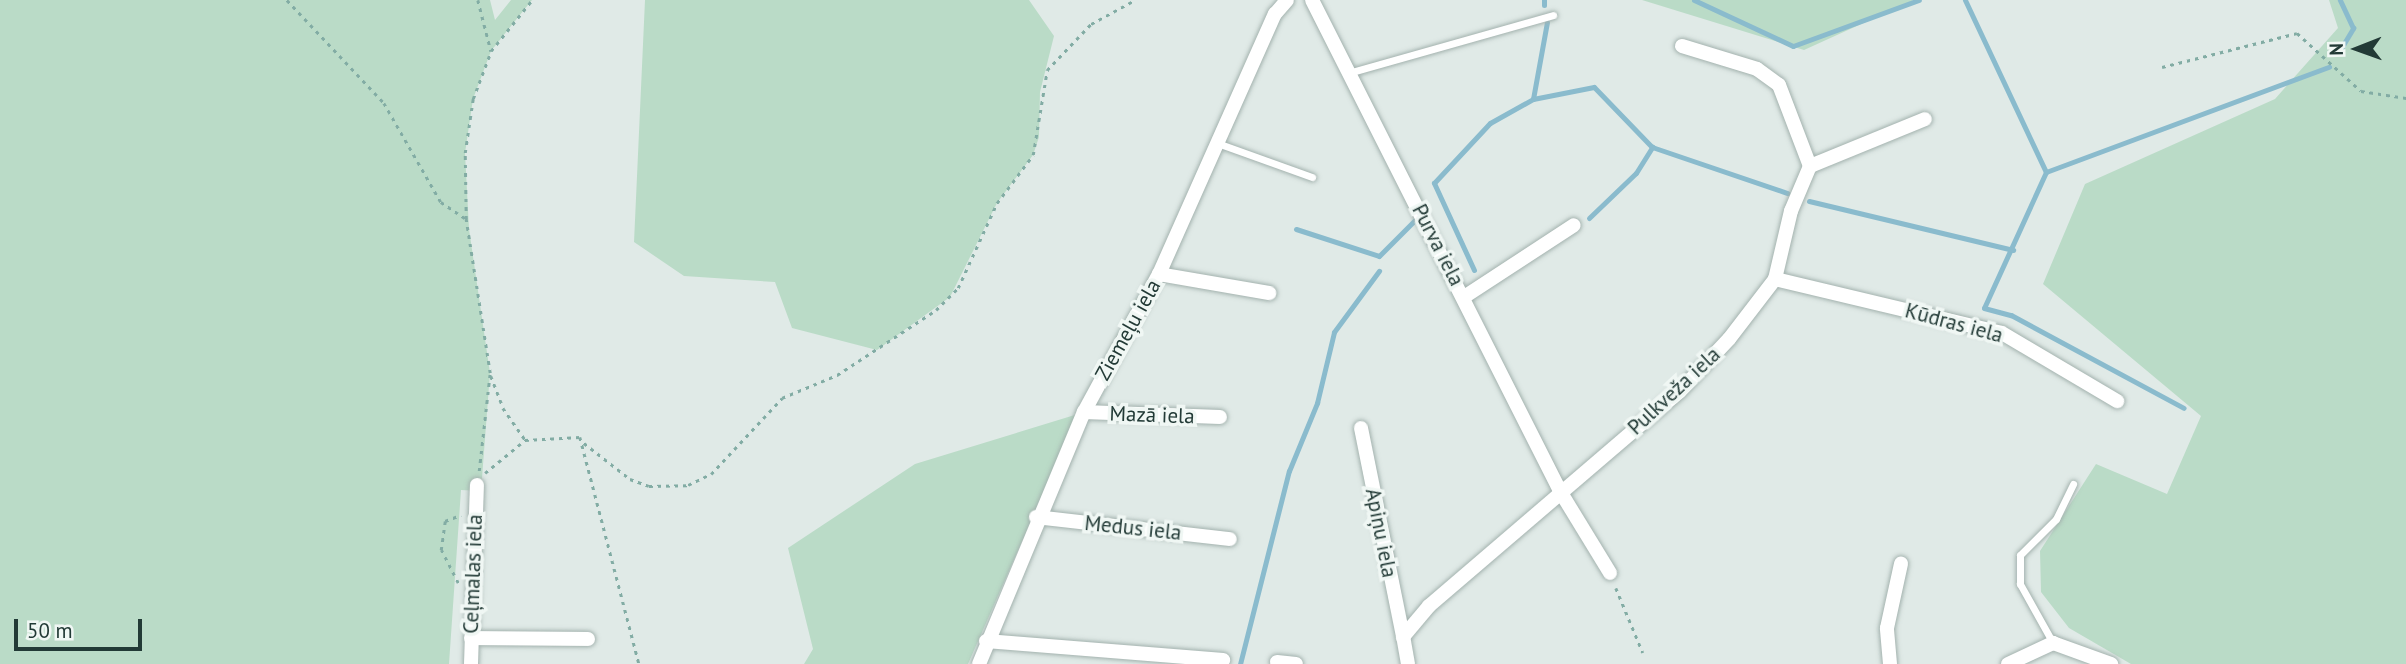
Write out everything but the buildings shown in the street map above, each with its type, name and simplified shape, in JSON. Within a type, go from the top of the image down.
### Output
[{"type":"street","name":"Ziemeļu iela","points":[[978,664],[1035,517],[1084,412],[1159,274],[1216,143],[1287,0]]},
{"type":"street","name":"Purva iela","points":[[1312,0],[1352,72],[1560,491],[1610,573]]},
{"type":"street","points":[[1682,47],[1757,69],[1779,85],[1810,166],[1925,119]]},
{"type":"street","name":"Pulkveža iela","points":[[1403,638],[1429,606],[1560,491],[1679,392],[1775,279],[1791,211],[1810,166]]},
{"type":"street","points":[[1464,297],[1574,225]]},
{"type":"street","points":[[1159,274],[1269,293]]},
{"type":"street","name":"Kūdras iela","points":[[1775,279],[2002,333],[2118,401]]},
{"type":"street","name":"Mazā iela","points":[[1084,412],[1220,417]]},
{"type":"street","name":"Apiņu iela","points":[[1361,428],[1403,638]]},
{"type":"street","name":"Ceļmalas iela","points":[[471,664],[471,599],[477,485]]},
{"type":"street","name":"Medus iela","points":[[1035,517],[1230,538]]},
{"type":"street","points":[[1890,664],[1887,628],[1901,564]]},
{"type":"street","points":[[471,638],[588,639]]},
{"type":"street","points":[[1403,638],[1408,664]]},
{"type":"street","points":[[986,640],[1223,660]]},
{"type":"street","points":[[2008,664],[2053,643],[2111,664]]},
{"type":"street","points":[[1277,662],[1296,664]]},
{"type":"lane","points":[[1352,72],[1553,15]]},
{"type":"lane","points":[[1216,143],[1312,177]]},
{"type":"lane","points":[[2053,643],[2020,584],[2020,555],[2056,519],[2073,484]]},
{"type":"path","points":[[287,0],[384,103],[441,202],[466,219]]},
{"type":"path","points":[[478,0],[491,51]]},
{"type":"path","points":[[525,440],[503,408],[490,373],[466,219],[465,153],[473,99],[491,51],[532,0]]},
{"type":"path","points":[[477,485],[495,459],[525,440],[573,434],[630,479],[649,486],[688,485],[711,474],[782,398],[836,375],[936,310],[958,288],[997,203],[1033,155],[1047,70],[1091,24],[1135,0]]},
{"type":"path","points":[[2162,67],[2297,33],[2361,91],[2406,98]]},
{"type":"path","points":[[477,485],[490,373]]},
{"type":"path","points":[[584,443],[639,664]]},
{"type":"path","points":[[471,599],[448,571],[441,550],[445,521],[475,509]]},
{"type":"path","points":[[1610,573],[1643,653]]},
{"type":"green space","points":[[0,0],[490,0],[495,20],[511,0],[532,0],[491,51],[473,99],[465,153],[469,229],[490,373],[481,491],[461,490],[449,664],[0,664]]},
{"type":"green space","points":[[645,0],[1029,0],[1054,36],[1040,92],[1039,137],[1033,155],[997,203],[950,297],[877,350],[792,328],[775,282],[684,276],[634,242]]},
{"type":"green space","points":[[1642,0],[1914,0],[1804,50]]},
{"type":"green space","points":[[2329,0],[2406,0],[2406,664],[2131,664],[2069,628],[2041,592],[2040,551],[2096,464],[2167,494],[2201,416],[2043,284],[2085,184],[2275,99],[2338,28]]},
{"type":"green space","points":[[1078,414],[968,664],[804,664],[813,649],[788,548],[915,464]]},
{"type":"waterway","points":[[1544,0],[1544,5]]},
{"type":"waterway","points":[[1694,0],[1793,46],[1919,0]]},
{"type":"waterway","points":[[1965,0],[2046,172],[1984,308],[2011,315],[2184,408]]},
{"type":"waterway","points":[[2340,0],[2353,28],[2340,50]]},
{"type":"waterway","points":[[1533,99],[1547,22]]},
{"type":"waterway","points":[[2046,172],[2329,67]]},
{"type":"waterway","points":[[1474,270],[1434,183],[1490,123],[1533,99],[1594,87],[1652,147],[1787,193]]},
{"type":"waterway","points":[[1589,218],[1636,173],[1652,147]]},
{"type":"waterway","points":[[1809,201],[2013,250]]},
{"type":"waterway","points":[[1296,229],[1379,256],[1417,218]]},
{"type":"waterway","points":[[1240,664],[1289,471],[1317,403],[1334,332],[1379,271]]}]
